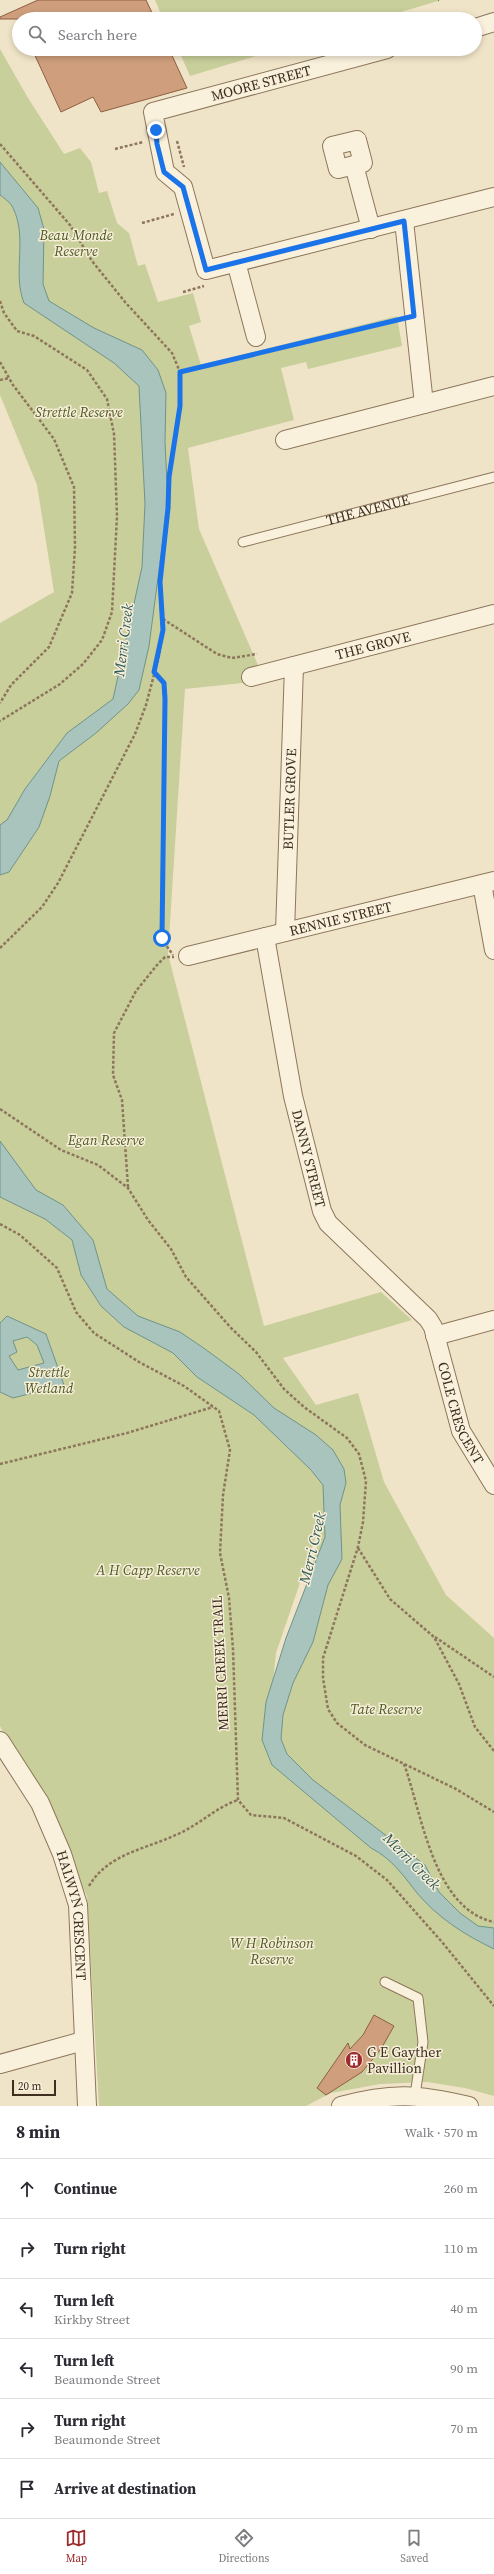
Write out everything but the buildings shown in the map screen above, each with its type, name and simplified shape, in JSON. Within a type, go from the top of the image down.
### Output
[{"type":"street","points":[[482,26],[494,22]]},
{"type":"street","name":"MOORE STREET","points":[[236,262],[206,270],[183,187],[164,172],[157,144],[152,112],[361,56]]},
{"type":"street","points":[[354,165],[371,229]]},
{"type":"street","points":[[256,337],[236,262],[404,221],[494,197]]},
{"type":"street","points":[[404,221],[424,404]]},
{"type":"street","points":[[285,440],[494,386]]},
{"type":"street","name":"THE GROVE","points":[[251,677],[494,614]]},
{"type":"street","name":"BUTLER GROVE","points":[[285,932],[294,666]]},
{"type":"street","points":[[488,882],[494,950]]},
{"type":"street","name":"RENNIE STREET","points":[[181,957],[265,938],[488,882]]},
{"type":"street","name":"DANNY STREET","points":[[265,938],[293,1096],[322,1211],[332,1228],[428,1319],[435,1336]]},
{"type":"street","points":[[435,1336],[494,1320]]},
{"type":"street","name":"COLE CRESCENT","points":[[435,1336],[461,1430],[494,1485]]},
{"type":"street","name":"HALWYN CRESCENT","points":[[0,1740],[5,1758],[40,1803],[62,1854],[78,1905],[82,2041],[87,2106]]},
{"type":"street","points":[[0,2064],[82,2041]]},
{"type":"street","points":[[341,2106],[376,2097],[415,2095],[469,2106]]},
{"type":"lane","name":"THE AVENUE","points":[[243,542],[494,477]]},
{"type":"lane","points":[[385,1982],[418,1998],[423,2042],[415,2095]]},
{"type":"path","points":[[0,144],[70,225],[92,261],[125,302],[172,353],[180,372],[180,406],[169,477],[168,508],[160,576],[163,619],[154,672],[140,723],[64,871],[42,907],[0,948]]},
{"type":"path","points":[[115,150],[132,145]]},
{"type":"path","points":[[142,223],[166,216]]},
{"type":"path","points":[[183,292],[208,285]]},
{"type":"path","points":[[0,301],[4,313],[16,331],[34,336],[87,370],[107,399],[114,434],[117,516],[112,612],[102,640],[83,664],[60,684],[0,722]]},
{"type":"path","points":[[180,372],[414,316]]},
{"type":"path","points":[[0,362],[9,378],[54,439],[74,487],[75,547],[72,593],[49,647],[11,685],[0,703]]},
{"type":"path","points":[[0,380],[9,378]]},
{"type":"path","points":[[163,619],[217,654],[232,658],[257,654]]},
{"type":"path","points":[[154,672],[164,683],[165,706],[162,938],[181,957]]},
{"type":"path","points":[[128,1188],[122,1100],[113,1075],[114,1033],[136,991],[157,965]]},
{"type":"path","points":[[0,1109],[61,1150],[98,1165],[128,1188],[191,1283],[231,1328],[256,1352],[284,1389],[304,1407],[348,1438],[359,1454],[366,1481],[363,1522],[358,1548],[323,1658],[325,1697],[328,1709],[334,1718],[350,1735],[404,1764],[456,1789],[494,1812]]},
{"type":"path","name":"MERRI CREEK TRAIL","points":[[0,1224],[20,1235],[57,1268],[76,1312],[94,1334],[138,1362],[184,1386],[219,1411],[230,1450],[223,1495],[220,1553],[229,1598],[238,1800]]},
{"type":"path","points":[[0,1464],[127,1433],[213,1407]]},
{"type":"path","points":[[358,1548],[390,1600],[434,1637],[494,1677]]},
{"type":"path","points":[[434,1637],[459,1684],[474,1727],[494,1751]]},
{"type":"path","points":[[404,1764],[416,1795],[430,1847],[441,1875],[464,1907],[479,1917],[494,1922]]},
{"type":"path","points":[[78,1905],[97,1872],[121,1857],[181,1833],[226,1804],[238,1800],[250,1815],[284,1818],[356,1856],[387,1880],[442,1942],[494,2006]]},
{"type":"green space","points":[[155,0],[441,0],[401,12],[160,12]]},
{"type":"green space","points":[[0,49],[28,98],[64,154],[80,148],[91,162],[99,193],[107,191],[117,223],[129,233],[138,266],[145,264],[158,302],[193,293],[201,322],[189,326],[201,365],[397,316],[402,346],[308,369],[306,362],[281,368],[294,420],[188,448],[199,529],[258,665],[242,683],[185,689],[168,954],[264,1326],[381,1292],[412,1320],[283,1358],[316,1405],[358,1393],[384,1482],[446,1595],[494,1638],[494,2096],[465,2088],[427,2082],[380,2084],[331,2093],[306,2106],[99,2106],[87,1896],[0,1726],[0,623],[54,592],[37,485],[0,395]],"holes":[[[331,1495],[269,1723],[276,1653]]]},
{"type":"green space","points":[[181,56],[256,56],[190,76]]},
{"type":"water","points":[[0,162],[38,208],[44,229],[43,284],[49,301],[94,328],[142,350],[158,370],[166,393],[165,442],[168,502],[149,646],[139,690],[128,704],[96,733],[59,761],[50,796],[39,827],[9,872],[0,875],[0,825],[7,820],[25,789],[67,733],[113,699],[142,567],[145,504],[139,386],[114,363],[24,303],[19,280],[20,243],[17,219],[12,206],[0,195]]},
{"type":"water","name":"Merri Creek","points":[[0,1141],[36,1190],[63,1205],[93,1240],[107,1289],[138,1316],[180,1332],[205,1349],[239,1374],[274,1408],[316,1435],[333,1450],[344,1469],[346,1483],[340,1505],[342,1559],[328,1585],[313,1642],[293,1683],[283,1715],[281,1739],[287,1754],[313,1780],[425,1865],[439,1892],[460,1913],[478,1926],[494,1928],[494,1949],[462,1932],[443,1918],[425,1902],[391,1862],[371,1848],[272,1765],[262,1740],[266,1702],[286,1638],[325,1537],[323,1485],[311,1470],[254,1415],[197,1377],[173,1353],[124,1327],[101,1306],[81,1275],[72,1240],[45,1219],[0,1197]]},
{"type":"water","name":"Strettle Wetland","points":[[7,1316],[46,1334],[64,1385],[13,1398],[0,1392],[0,1323]],"holes":[[[27,1337],[37,1345],[44,1363],[18,1370],[9,1356],[17,1352],[13,1341]]]},
{"type":"place","name":"G E Gayther Pavillion","points":[[354,2060]]},
{"type":"route","points":[[156,130],[157,144],[164,172],[183,187],[206,270],[404,221],[414,316],[180,372],[181,397],[169,477],[170,492],[161,560],[160,582],[162,594],[163,630],[159,656],[154,672],[164,683],[165,699],[162,938]]},
{"type":"park label","name":"Beau Monde Reserve","points":[[76,244]]},
{"type":"park label","name":"Strettle Reserve","points":[[79,412]]},
{"type":"park label","name":"Egan Reserve","points":[[106,1140]]},
{"type":"park label","name":"A H Capp Reserve","points":[[148,1570]]},
{"type":"park label","name":"Tate Reserve","points":[[386,1709]]},
{"type":"park label","name":"W H Robinson Reserve","points":[[272,1952]]}]
